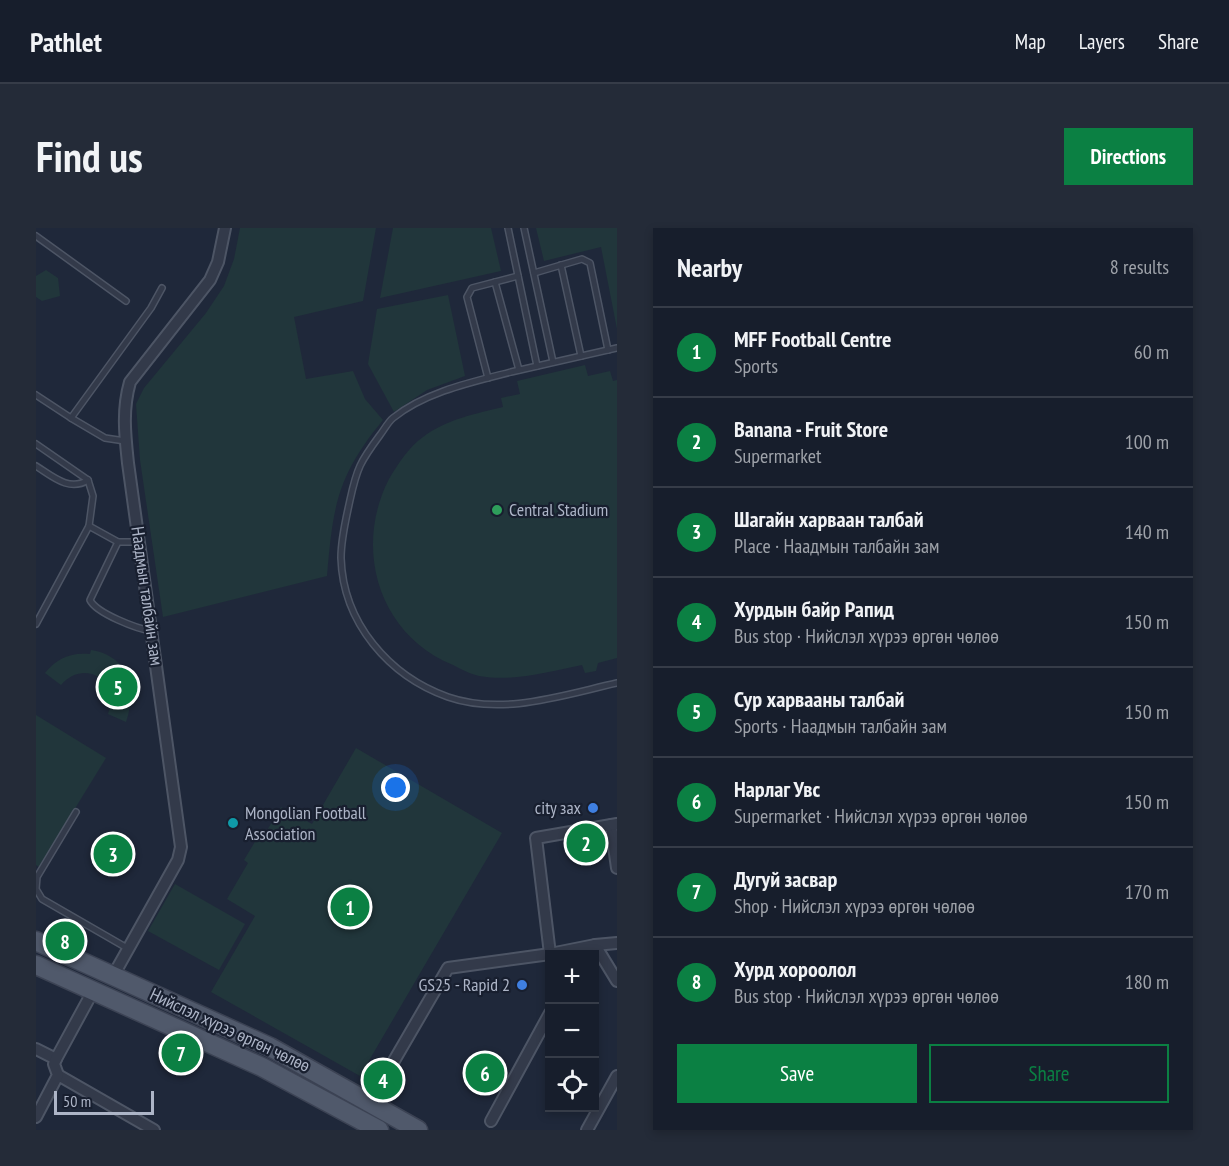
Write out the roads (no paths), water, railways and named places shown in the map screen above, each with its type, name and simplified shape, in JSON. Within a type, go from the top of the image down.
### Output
[{"type":"main road","name":"Нийслэл хүрээ өргөн чөлөө","points":[[36,941],[253,1039],[299,1062],[418,1130]]},
{"type":"main road","name":"Нийслэл хүрээ өргөн чөлөө","points":[[36,965],[243,1059],[379,1130]]},
{"type":"main road","points":[[243,1059],[253,1039]]},
{"type":"street","name":"Наадмын талбайн зам","points":[[113,976],[178,860],[181,847],[125,441],[125,401],[130,382],[210,280],[218,262],[225,228]]},
{"type":"street","points":[[550,950],[536,838],[614,824],[617,868]]},
{"type":"street","points":[[588,949],[617,943]]},
{"type":"street","points":[[588,949],[617,981]]},
{"type":"street","points":[[370,1102],[448,968],[545,955]]},
{"type":"street","points":[[93,991],[56,1059],[54,1067],[58,1075],[154,1130]]},
{"type":"street","points":[[491,1121],[545,1020]]},
{"type":"street","points":[[36,1049],[56,1059]]},
{"type":"street","points":[[36,1117],[58,1075]]},
{"type":"street","points":[[587,1130],[617,1076]]},
{"type":"lane","points":[[508,228],[537,366]]},
{"type":"lane","points":[[524,228],[553,362]]},
{"type":"lane","points":[[36,236],[126,301]]},
{"type":"lane","points":[[534,273],[582,258],[590,263],[608,351]]},
{"type":"lane","points":[[561,265],[581,356]]},
{"type":"lane","points":[[488,378],[467,297],[472,288],[518,276]]},
{"type":"lane","points":[[495,282],[519,370]]},
{"type":"lane","points":[[71,418],[151,308],[162,288]]},
{"type":"lane","points":[[617,348],[519,370],[433,394],[393,418],[360,463],[344,526],[341,559],[345,584],[357,620],[374,648],[392,665],[438,693],[461,700],[489,704],[513,704],[617,683]]},
{"type":"lane","points":[[36,395],[105,438],[125,441]]},
{"type":"lane","points":[[36,444],[88,480],[93,496],[89,526],[36,624]]},
{"type":"lane","points":[[36,466],[66,484],[81,484],[88,480]]},
{"type":"lane","points":[[89,526],[118,542],[139,542]]},
{"type":"lane","points":[[118,542],[90,600],[92,605],[122,621],[141,630],[152,631]]},
{"type":"lane","points":[[76,812],[38,877],[36,889],[42,898],[127,948]]},
{"type":"place","name":"Central Stadium","points":[[497,510]]},
{"type":"place","name":"Сур харвааны талбай","points":[[118,687]]},
{"type":"place","name":"city зах","points":[[593,808]]},
{"type":"place","name":"Mongolian Football Association","points":[[233,823]]},
{"type":"place","name":"Banana - Fruit Store","points":[[586,843]]},
{"type":"place","name":"Шагайн харваан талбай","points":[[113,854]]},
{"type":"place","name":"MFF Football Centre","points":[[350,907]]},
{"type":"place","name":"Хурд хороолол","points":[[65,941]]},
{"type":"place","name":"GS25 - Rapid 2","points":[[522,985]]},
{"type":"place","name":"Дугуй засвар","points":[[181,1053]]},
{"type":"place","name":"Нарлаг Увс","points":[[485,1073]]},
{"type":"place","name":"Хурдын байр Рапид","points":[[383,1080]]}]
